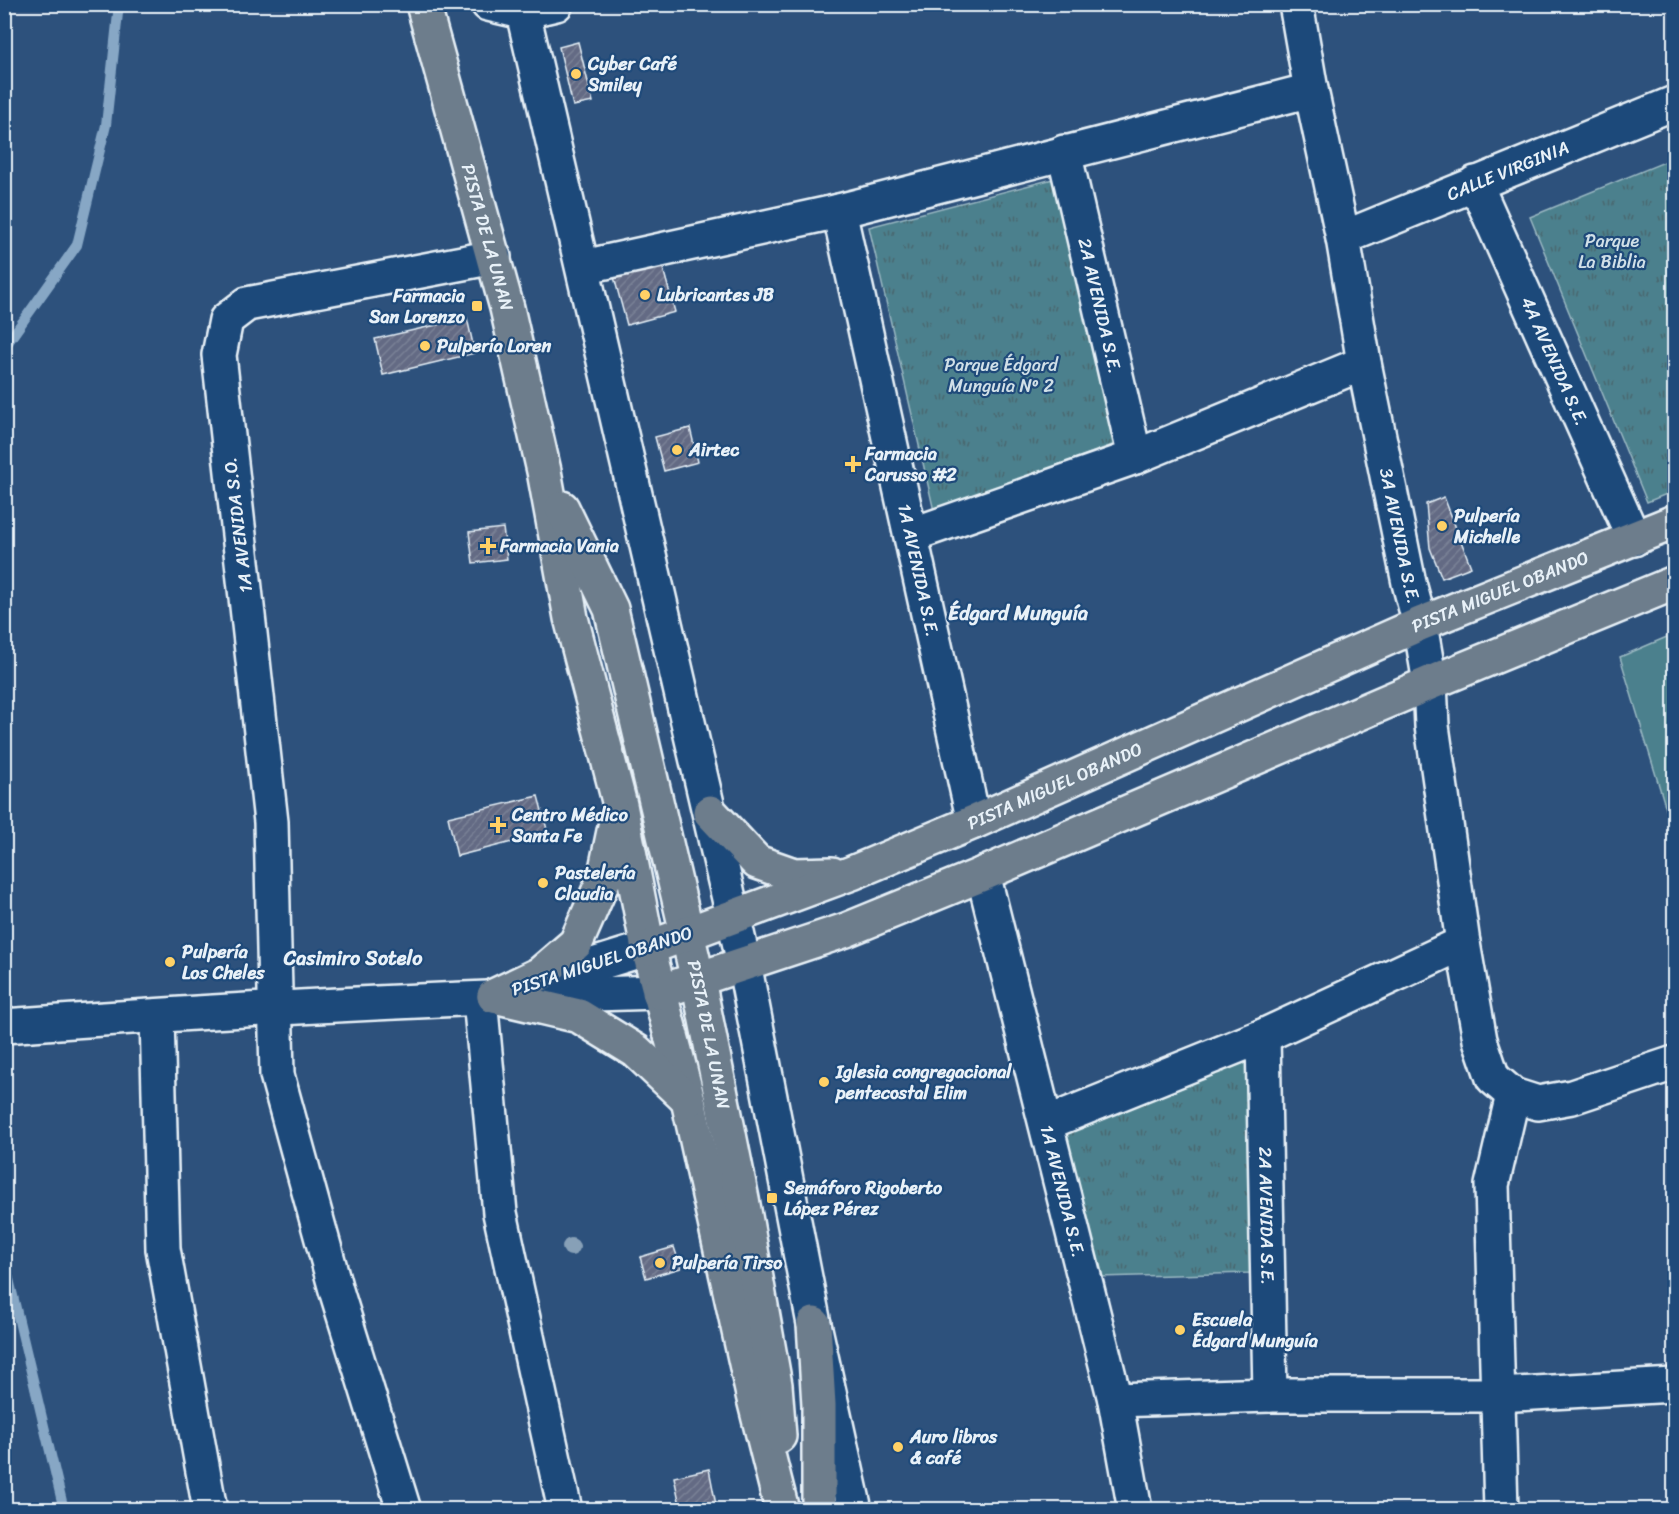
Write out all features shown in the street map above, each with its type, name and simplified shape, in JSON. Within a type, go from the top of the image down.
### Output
[{"type":"main road","name":"PISTA DE LA UNAN","points":[[423,4],[494,257],[544,471],[571,618],[620,805],[648,948],[688,1100],[753,1395],[783,1509]]},
{"type":"main road","name":"PISTA DE LA UNAN","points":[[544,471],[611,609],[698,980],[742,1199],[775,1385],[783,1509]]},
{"type":"main road","name":"PISTA MIGUEL OBANDO","points":[[648,948],[852,873],[974,822],[1420,624],[1674,522]]},
{"type":"main road","name":"PISTA MIGUEL OBANDO","points":[[659,992],[846,930],[1674,582]]},
{"type":"main road","points":[[487,998],[540,974],[576,943],[604,879],[620,805]]},
{"type":"main road","points":[[710,812],[757,862],[794,875],[852,873]]},
{"type":"main road","points":[[487,998],[579,1016],[636,1051],[688,1100]]},
{"type":"main road","points":[[814,1324],[819,1405],[819,1509]]},
{"type":"street","points":[[488,4],[521,8],[556,4]]},
{"type":"street","name":"3A AVENIDA S.E.","points":[[1296,4],[1311,90],[1343,238],[1364,363],[1409,583],[1420,624],[1430,683],[1432,726],[1463,943],[1480,1040],[1493,1078],[1513,1095]]},
{"type":"street","points":[[521,8],[744,963],[814,1324],[855,1509]]},
{"type":"street","points":[[582,267],[839,211],[1311,90]]},
{"type":"street","name":"CALLE VIRGINIA","points":[[1343,238],[1674,103]]},
{"type":"street","name":"2A AVENIDA S.E.","points":[[1064,152],[1136,457]]},
{"type":"street","name":"4A AVENIDA S.E.","points":[[1475,183],[1634,539]]},
{"type":"street","name":"1A AVENIDA S.E.","points":[[839,211],[974,822]]},
{"type":"street","name":"1A AVENIDA S.O.","points":[[404,1509],[336,1290],[277,1076],[271,822],[219,355],[226,320],[247,304],[494,257]]},
{"type":"street","points":[[911,535],[1136,457],[1364,363]]},
{"type":"street","name":"1A AVENIDA S.E.","points":[[983,874],[1115,1400],[1135,1509]]},
{"type":"street","points":[[1047,1123],[1263,1036],[1463,943]]},
{"type":"street","name":"PISTA MIGUEL OBANDO","points":[[487,998],[648,948]]},
{"type":"street","name":"PISTA MIGUEL OBANDO","points":[[487,998],[659,992]]},
{"type":"street","points":[[19,1025],[274,1008],[487,998],[500,1213],[565,1509]]},
{"type":"street","points":[[157,1016],[163,1249],[210,1509]]},
{"type":"street","name":"2A AVENIDA S.E.","points":[[1263,1036],[1270,1395]]},
{"type":"street","points":[[1501,1509],[1492,1185],[1513,1095],[1538,1102],[1572,1097],[1674,1063]]},
{"type":"street","points":[[1115,1400],[1270,1395],[1499,1395],[1674,1385]]},
{"type":"green space","name":"Parque La Biblia","points":[[1674,158],[1674,491],[1647,502],[1530,217]]},
{"type":"green space","name":"Parque Édgard Munguía Nº 2","points":[[1053,179],[1115,444],[934,511],[869,227]]},
{"type":"green space","points":[[1674,634],[1674,835],[1620,657]]},
{"type":"green space","points":[[1246,1062],[1251,1273],[1099,1277],[1063,1133]]},
{"type":"building","name":"Cyber Café Smiley","points":[[578,42],[593,102],[573,106],[559,47]]},
{"type":"building","name":"Lubricantes JB","points":[[662,265],[675,312],[627,325],[614,277]]},
{"type":"building","name":"Pulpería Loren","points":[[467,318],[475,353],[383,375],[375,339]]},
{"type":"building","name":"Airtec","points":[[690,428],[698,462],[664,471],[655,437]]},
{"type":"building","name":"Pulpería Michelle","points":[[1444,497],[1471,567],[1442,578],[1430,548],[1426,504]]},
{"type":"building","name":"Farmacia Vania","points":[[503,528],[507,559],[473,563],[469,532]]},
{"type":"building","name":"Centro Médico Santa Fe","points":[[538,796],[548,833],[457,856],[448,817]]},
{"type":"building","name":"Pulpería Tirso","points":[[674,1247],[681,1268],[646,1278],[640,1257]]},
{"type":"building","points":[[709,1469],[717,1510],[681,1510],[674,1477]]},
{"type":"waterway","points":[[4,348],[77,245],[106,125],[119,4]]},
{"type":"waterway","points":[[4,1258],[64,1510]]},
{"type":"place","name":"Cyber Café Smiley","points":[[576,74]]},
{"type":"place","name":"Lubricantes JB","points":[[645,295]]},
{"type":"place","name":"Farmacia San Lorenzo","points":[[477,306]]},
{"type":"place","name":"Pulpería Loren","points":[[425,346]]},
{"type":"place","name":"Airtec","points":[[677,450]]},
{"type":"place","name":"Farmacia Carusso #2","points":[[853,464]]},
{"type":"place","name":"Pulpería Michelle","points":[[1442,526]]},
{"type":"place","name":"Farmacia Vania","points":[[488,546]]},
{"type":"place","name":"Centro Médico Santa Fe","points":[[498,825]]},
{"type":"place","name":"Pastelería Claudia","points":[[543,883]]},
{"type":"place","name":"Pulpería Los Cheles","points":[[170,962]]},
{"type":"place","name":"Iglesia congregacional pentecostal Elim","points":[[824,1082]]},
{"type":"place","name":"Semáforo Rigoberto López Pérez","points":[[772,1198]]},
{"type":"place","name":"Pulpería Tirso","points":[[660,1263]]},
{"type":"place","name":"Escuela Édgard Munguía","points":[[1180,1330]]},
{"type":"place","name":"Auro libros & café","points":[[898,1447]]},
{"type":"district","name":"Édgard Munguía","points":[[1018,613]]},
{"type":"district","name":"Casimiro Sotelo","points":[[353,958]]}]
